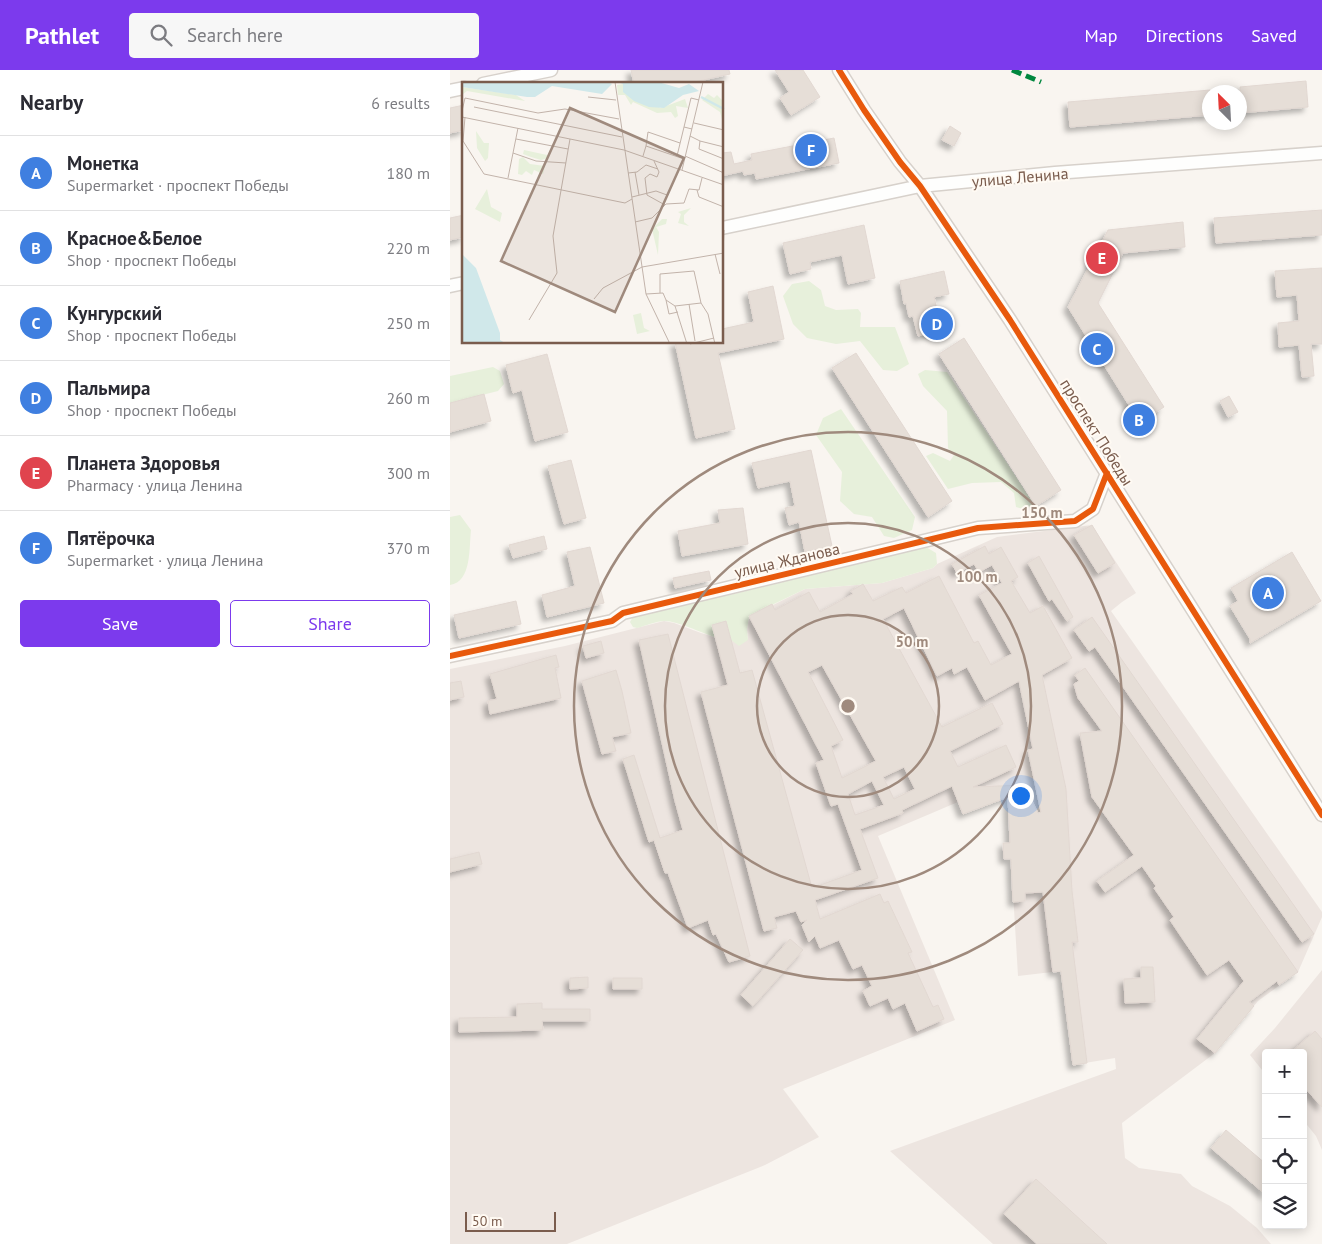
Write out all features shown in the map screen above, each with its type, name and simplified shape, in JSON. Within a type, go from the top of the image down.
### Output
[{"type":"street","points":[[493,82],[551,70]]},
{"type":"street","name":"проспект Победы","points":[[839,70],[900,162],[920,186],[1010,320],[1322,815]]},
{"type":"street","name":"улица Ленина","points":[[724,228],[920,186],[1322,153]]},
{"type":"street","name":"улица Жданова","points":[[450,656],[612,621],[623,613],[978,528],[1075,521],[1093,509],[1107,473]]},
{"type":"shaded area","points":[[1092,525],[1136,593],[1111,611],[1322,912],[1322,917],[1298,972],[1258,1001],[1215,1053],[1122,1123],[1125,1158],[1139,1168],[1181,1174],[1192,1186],[1230,1206],[1257,1228],[1271,1244],[993,1244],[890,1151],[1116,1069],[1115,1058],[1073,1065],[1061,971],[1018,976],[1011,859],[1004,859],[1003,843],[1010,842],[1008,797],[963,814],[958,802],[878,836],[955,1020],[783,1089],[819,1137],[765,1165],[567,1244],[450,1244],[450,669],[565,646],[664,621],[714,637],[712,625],[726,621],[748,640],[749,617],[805,589],[882,583],[933,568],[937,564],[997,537]]},
{"type":"shaded area","points":[[1322,970],[1322,1150],[1316,1136],[1307,1125],[1307,1049],[1262,1049],[1262,1070],[1250,1055],[1275,1028]]},
{"type":"green space","points":[[809,281],[821,290],[825,306],[836,310],[858,309],[861,313],[860,327],[895,327],[909,364],[897,371],[883,370],[860,341],[836,344],[807,338],[793,324],[783,296],[792,284]]},
{"type":"green space","points":[[493,367],[500,371],[504,384],[498,391],[450,403],[450,376]]},
{"type":"green space","points":[[925,370],[947,372],[1035,506],[1023,509],[1016,507],[1014,493],[1001,482],[972,483],[948,489],[926,456],[933,453],[950,461],[954,455],[948,448],[947,411],[923,386],[918,374]]},
{"type":"green space","points":[[841,409],[915,517],[912,530],[894,538],[884,536],[872,517],[854,514],[840,501],[842,472],[816,435],[823,418]]},
{"type":"green space","points":[[460,515],[471,530],[468,563],[462,578],[450,585],[450,517]]},
{"type":"green space","points":[[926,547],[936,553],[937,564],[933,568],[882,583],[805,589],[749,616],[748,640],[739,646],[731,640],[726,621],[712,625],[715,637],[683,625],[665,621],[637,628],[633,627],[630,622],[634,615],[655,608],[664,610],[691,600],[710,599],[734,594]]},
{"type":"building","points":[[631,70],[729,70],[730,74],[695,82],[634,82]]},
{"type":"building","points":[[775,70],[803,70],[820,97],[791,115],[780,98],[789,92]]},
{"type":"building","points":[[1306,81],[1308,107],[1247,112],[1247,86]]},
{"type":"building","points":[[1202,91],[1202,116],[1070,127],[1068,102]]},
{"type":"building","points":[[462,105],[462,130],[450,133],[450,108]]},
{"type":"building","points":[[950,126],[961,133],[954,146],[942,140]]},
{"type":"building","points":[[834,138],[839,163],[756,179],[755,173],[744,175],[743,171],[724,176],[724,153],[731,152],[734,164],[752,160],[751,154]]},
{"type":"building","points":[[1322,210],[1322,235],[1216,243],[1214,218]]},
{"type":"building","points":[[462,215],[462,237],[450,240],[450,218]]},
{"type":"building","points":[[1183,222],[1185,247],[1123,253],[1098,303],[1164,407],[1140,423],[1068,307],[1108,230]]},
{"type":"building","points":[[864,225],[875,278],[848,284],[842,255],[810,262],[811,269],[790,274],[783,243]]},
{"type":"building","points":[[1322,268],[1322,344],[1311,344],[1314,376],[1302,377],[1299,345],[1279,347],[1278,323],[1299,321],[1297,295],[1277,297],[1275,271]]},
{"type":"building","points":[[944,271],[949,294],[934,297],[942,331],[918,336],[913,316],[909,317],[906,303],[904,304],[900,281]]},
{"type":"building","points":[[773,286],[784,339],[718,353],[735,429],[696,438],[675,344],[724,344],[724,329],[754,322],[748,292]]},
{"type":"building","points":[[964,338],[1061,490],[1036,506],[939,354]]},
{"type":"building","points":[[856,353],[952,501],[928,517],[832,368]]},
{"type":"building","points":[[547,354],[568,432],[535,441],[522,390],[513,393],[506,365]]},
{"type":"building","points":[[484,394],[491,421],[450,432],[450,403]]},
{"type":"building","points":[[1229,396],[1238,412],[1228,417],[1220,401]]},
{"type":"building","points":[[811,450],[832,546],[805,552],[799,522],[789,525],[785,508],[795,506],[790,481],[758,488],[752,463]]},
{"type":"building","points":[[571,460],[586,518],[564,524],[548,466]]},
{"type":"building","points":[[743,508],[748,544],[682,556],[678,531],[720,523],[718,510]]},
{"type":"building","points":[[1092,525],[1115,563],[1098,573],[1074,535]]},
{"type":"building","points":[[544,536],[547,549],[513,558],[509,545]]},
{"type":"building","points":[[985,546],[989,554],[1001,547],[1018,577],[1011,581],[1030,613],[1043,606],[1072,658],[1042,675],[1066,789],[1072,891],[1078,942],[1072,942],[1087,1063],[1073,1065],[1061,971],[1053,972],[1043,892],[1025,893],[1025,901],[1013,902],[1011,859],[1004,859],[1003,843],[1010,843],[1008,797],[963,814],[952,786],[902,810],[903,813],[860,829],[878,878],[815,900],[820,919],[880,894],[884,903],[888,901],[912,952],[908,953],[933,1007],[938,1005],[944,1019],[917,1031],[905,1003],[893,1009],[888,998],[870,1006],[863,991],[872,986],[862,965],[853,969],[839,940],[820,948],[815,936],[809,942],[802,925],[807,920],[801,922],[796,911],[774,917],[777,928],[764,931],[701,692],[728,685],[712,625],[726,621],[740,673],[752,670],[812,888],[862,870],[838,804],[831,806],[816,763],[824,760],[749,616],[772,604],[775,610],[809,592],[820,612],[853,594],[851,591],[863,584],[873,601],[902,587],[906,593],[939,576],[974,643],[978,641],[991,665],[1012,654],[979,595],[1002,583],[992,565],[979,572],[974,564],[957,573],[952,564]],"holes":[[[904,608],[937,676],[952,668],[954,674],[967,667],[985,700],[1019,681],[1033,749],[1028,750],[1041,812],[1038,813],[1024,785],[973,787],[1016,767],[1006,745],[958,767],[950,751],[1003,724],[992,703],[942,727],[883,619]],[[822,665],[876,761],[842,778],[831,746],[843,740],[808,672]],[[904,767],[915,789],[894,799],[883,777]],[[872,781],[884,805],[855,815],[848,794]]]},
{"type":"building","points":[[590,547],[604,603],[547,617],[542,595],[575,586],[567,552]]},
{"type":"building","points":[[1292,552],[1321,601],[1250,643],[1250,639],[1230,606],[1238,601],[1231,588]]},
{"type":"building","points":[[1039,556],[1073,617],[1067,621],[1052,599],[1049,601],[1028,563]]},
{"type":"building","points":[[709,571],[711,580],[675,588],[673,578]]},
{"type":"building","points":[[516,601],[521,624],[459,638],[454,615]]},
{"type":"building","points":[[1092,617],[1314,934],[1302,942],[1095,647],[1089,651],[1074,630]]},
{"type":"building","points":[[668,634],[750,956],[729,962],[716,934],[713,935],[708,920],[688,928],[668,873],[665,873],[654,840],[649,842],[623,759],[634,755],[660,838],[683,830],[639,640]]},
{"type":"building","points":[[601,641],[604,653],[586,658],[583,646]]},
{"type":"building","points":[[556,655],[559,667],[555,668],[561,698],[490,714],[488,701],[497,699],[490,674]]},
{"type":"building","points":[[1085,668],[1298,972],[1279,985],[1277,981],[1249,1002],[1254,1006],[1215,1053],[1197,1039],[1244,981],[1229,960],[1207,975],[1170,920],[1174,917],[1154,888],[1156,886],[1142,866],[1105,892],[1097,881],[1134,855],[1092,797],[1080,733],[1102,731],[1078,698],[1074,684],[1079,681],[1075,675]]},
{"type":"building","points":[[616,670],[631,733],[612,737],[616,751],[602,754],[582,681]]},
{"type":"building","points":[[461,681],[464,697],[450,700],[450,683]]},
{"type":"building","points":[[479,852],[482,864],[450,872],[450,859]]},
{"type":"building","points":[[790,939],[803,950],[753,1006],[741,995]]},
{"type":"building","points":[[1141,967],[1153,967],[1155,1002],[1125,1003],[1124,979],[1141,978]]},
{"type":"building","points":[[588,977],[588,988],[570,989],[570,978]]},
{"type":"building","points":[[613,978],[642,978],[642,989],[613,989]]},
{"type":"building","points":[[542,1003],[542,1009],[590,1009],[590,1021],[542,1021],[543,1030],[459,1032],[459,1018],[517,1017],[517,1004]]},
{"type":"building","points":[[1315,1031],[1322,1039],[1322,1107],[1307,1090],[1307,1049],[1295,1049]]},
{"type":"building","points":[[1226,1130],[1262,1161],[1262,1192],[1211,1148]]},
{"type":"building","points":[[1036,1179],[1107,1244],[1037,1244],[1004,1214]]},
{"type":"marked path","points":[[1012,70],[1041,82]]},
{"type":"cycle path","points":[[839,70],[864,110],[900,162],[920,186],[1010,320],[1322,815]]},
{"type":"cycle path","points":[[450,656],[612,621],[623,613],[978,528],[1075,521],[1093,509],[1107,473]]},
{"type":"place","name":"Пятёрочка","points":[[811,150]]},
{"type":"place","name":"Планета Здоровья","points":[[1102,258]]},
{"type":"place","name":"Пальмира","points":[[937,324]]},
{"type":"place","name":"Кунгурский","points":[[1097,349]]},
{"type":"place","name":"Красное&Белое","points":[[1139,420]]},
{"type":"place","name":"Монетка","points":[[1268,593]]}]
